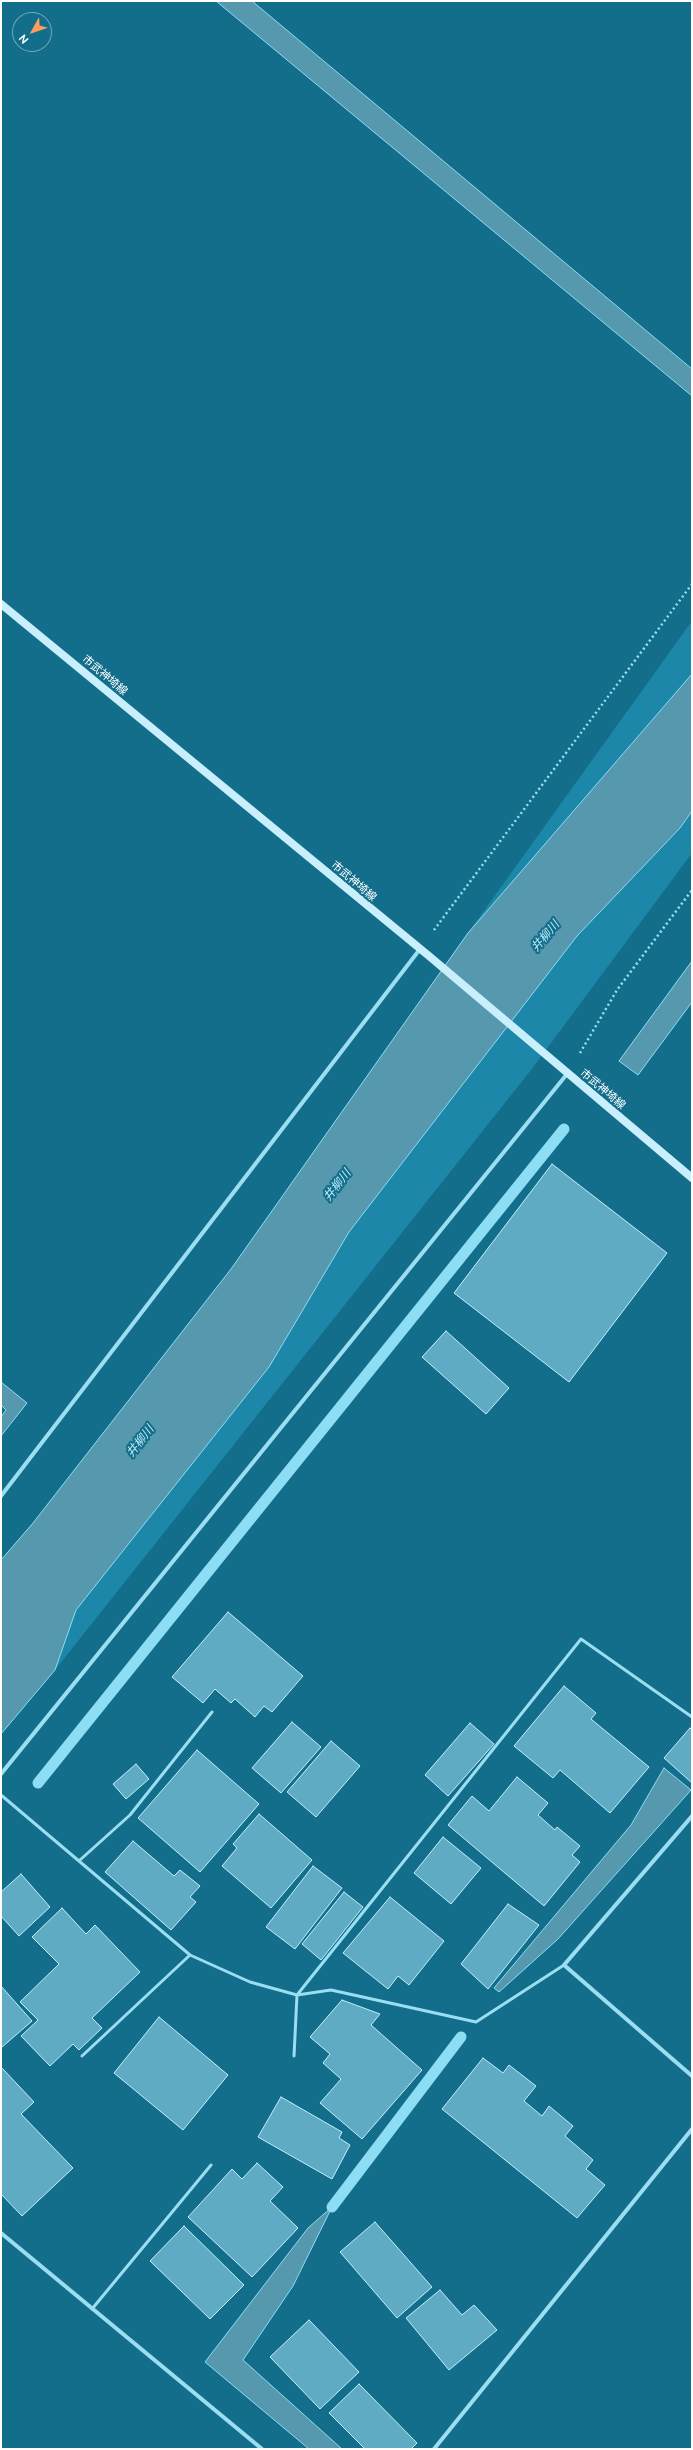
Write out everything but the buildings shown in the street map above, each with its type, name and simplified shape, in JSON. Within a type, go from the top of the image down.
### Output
[{"type":"main road","name":"市武神埼線","points":[[1,604],[429,956],[692,1178]]},
{"type":"street","points":[[1,1496],[420,949]]},
{"type":"street","points":[[1,1774],[567,1074]]},
{"type":"street","points":[[692,1816],[564,1965],[692,2076]]},
{"type":"street","points":[[434,2449],[692,2129]]},
{"type":"street","points":[[1,2233],[262,2449]]},
{"type":"lane","points":[[294,2056],[297,1995],[581,1639],[692,1717]]},
{"type":"lane","points":[[80,1860],[130,1815],[212,1712]]},
{"type":"lane","points":[[1,1795],[80,1860],[190,1955],[250,1982],[297,1995],[331,1990],[476,2022],[564,1965]]},
{"type":"lane","points":[[82,2056],[190,1955]]},
{"type":"lane","points":[[92,2309],[211,2165]]},
{"type":"path","points":[[420,949],[692,584]]},
{"type":"path","points":[[567,1074],[617,990],[692,890]]},
{"type":"shaded area","points":[[692,621],[692,674],[468,933]]},
{"type":"shaded area","points":[[692,811],[692,853],[531,1070],[55,1670],[76,1610],[269,1367],[349,1232],[577,936],[680,828]]},
{"type":"water","points":[[216,1],[252,1],[692,369],[692,396]]},
{"type":"water","name":"井柳川","points":[[692,674],[692,811],[680,828],[577,936],[349,1232],[269,1367],[76,1610],[55,1670],[1,1734],[1,1560],[33,1523],[231,1269],[468,933]]},
{"type":"water","points":[[692,961],[692,1002],[638,1075],[619,1061]]},
{"type":"water","points":[[1,1382],[27,1403],[1,1436],[1,1417],[6,1410],[1,1405]]},
{"type":"water","points":[[664,1768],[691,1790],[558,1939],[499,1992],[494,1988],[631,1825]]},
{"type":"water","points":[[332,2207],[293,2286],[243,2360],[342,2449],[309,2449],[205,2362],[308,2228]]},
{"type":"waterway","points":[[38,1783],[564,1129]]},
{"type":"waterway","points":[[332,2207],[461,2037]]}]
